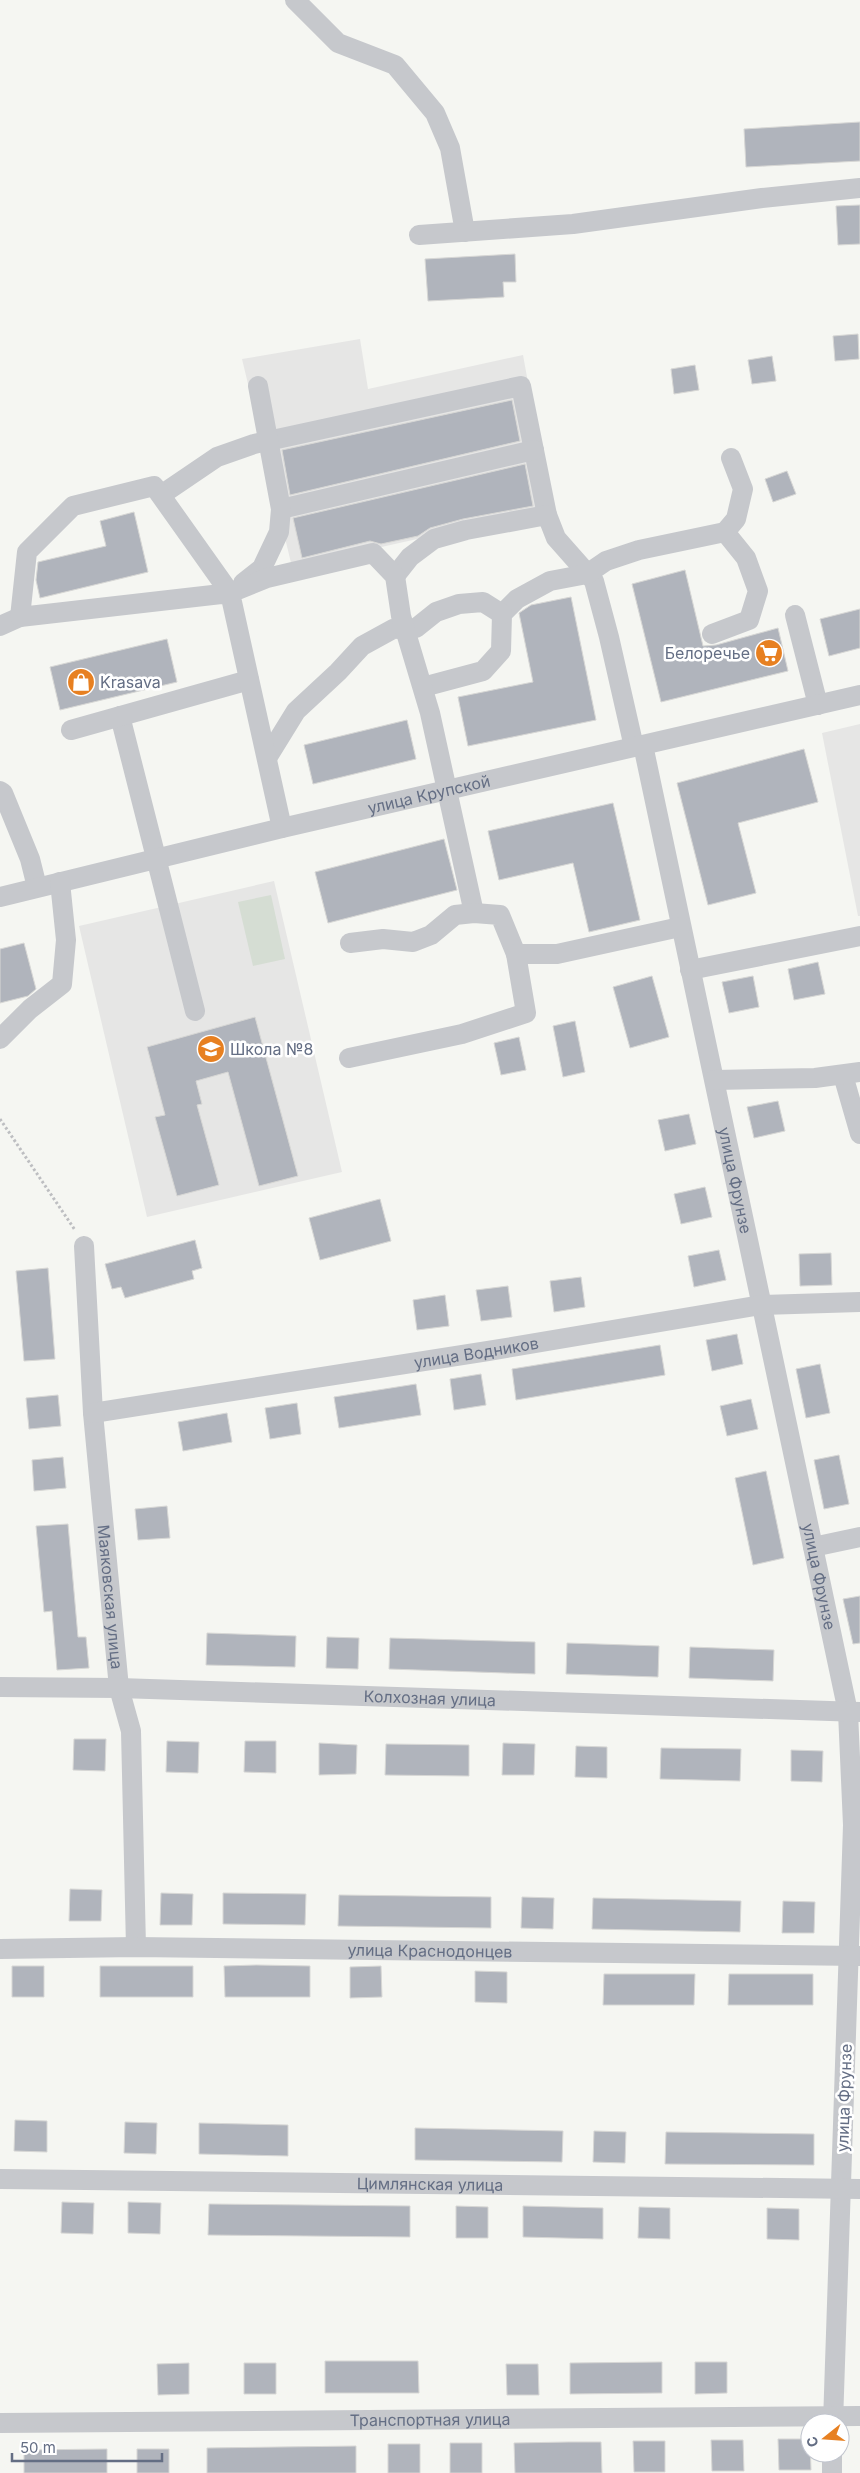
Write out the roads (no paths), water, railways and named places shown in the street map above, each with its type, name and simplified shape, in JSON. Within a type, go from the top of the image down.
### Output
[{"type":"street","points":[[295,0],[338,43],[395,65],[435,113],[450,148],[465,232]]},
{"type":"street","points":[[419,236],[573,224],[762,198],[860,188]]},
{"type":"street","points":[[230,593],[262,568],[279,532],[281,509],[258,386]]},
{"type":"street","name":"улица Фрунзе","points":[[267,441],[521,386],[547,515],[556,538],[594,581],[639,746],[715,1080],[813,1547],[854,1712],[854,1956],[851,2189],[834,2413]]},
{"type":"street","points":[[161,495],[217,457],[267,441]]},
{"type":"street","points":[[281,509],[534,450]]},
{"type":"street","points":[[423,687],[483,671],[501,651],[502,614],[517,599],[550,581],[587,574],[606,561],[638,550],[725,532],[736,519],[742,488],[732,458]]},
{"type":"street","points":[[20,617],[27,552],[73,506],[154,486],[230,593],[282,828]]},
{"type":"street","points":[[395,576],[410,557],[434,539],[466,530],[547,515]]},
{"type":"street","points":[[712,634],[749,620],[758,591],[746,558],[725,532]]},
{"type":"street","points":[[0,626],[20,617],[230,593],[267,578],[373,553],[395,576],[405,628],[423,687],[474,913]]},
{"type":"street","points":[[267,758],[296,711],[338,672],[362,646],[393,629],[416,628],[436,612],[459,604],[483,602],[502,614]]},
{"type":"street","points":[[795,615],[818,705]]},
{"type":"street","points":[[71,730],[249,680]]},
{"type":"street","name":"улица Крупской","points":[[0,897],[282,828],[860,695]]},
{"type":"street","points":[[120,716],[194,1011]]},
{"type":"street","points":[[1,792],[30,859],[37,887]]},
{"type":"street","points":[[3,1030],[62,984],[66,940],[60,882]]},
{"type":"street","points":[[350,943],[383,939],[413,942],[431,935],[455,916],[474,913],[500,915],[516,954],[526,1013],[462,1034],[350,1058]]},
{"type":"street","points":[[516,954],[557,954],[680,927]]},
{"type":"street","points":[[690,970],[860,936]]},
{"type":"street","points":[[715,1080],[815,1078],[851,1073],[860,1134]]},
{"type":"street","name":"Маяковская улица","points":[[84,1246],[93,1413],[119,1688],[131,1731],[136,1948]]},
{"type":"street","name":"улица Водников","points":[[93,1413],[488,1351],[761,1305],[860,1302]]},
{"type":"street","points":[[813,1547],[860,1537]]},
{"type":"street","name":"Колхозная улица","points":[[0,1687],[119,1688],[854,1712]]},
{"type":"street","name":"улица Краснодонцев","points":[[0,1949],[136,1948],[854,1956]]},
{"type":"street","name":"Цимлянская улица","points":[[0,2179],[851,2189]]},
{"type":"street","name":"Транспортная улица","points":[[0,2423],[800,2419]]},
{"type":"place","name":"Белоречье","points":[[769,653]]},
{"type":"place","name":"Krasava","points":[[81,682]]},
{"type":"place","name":"Школа №8","points":[[211,1049]]}]
